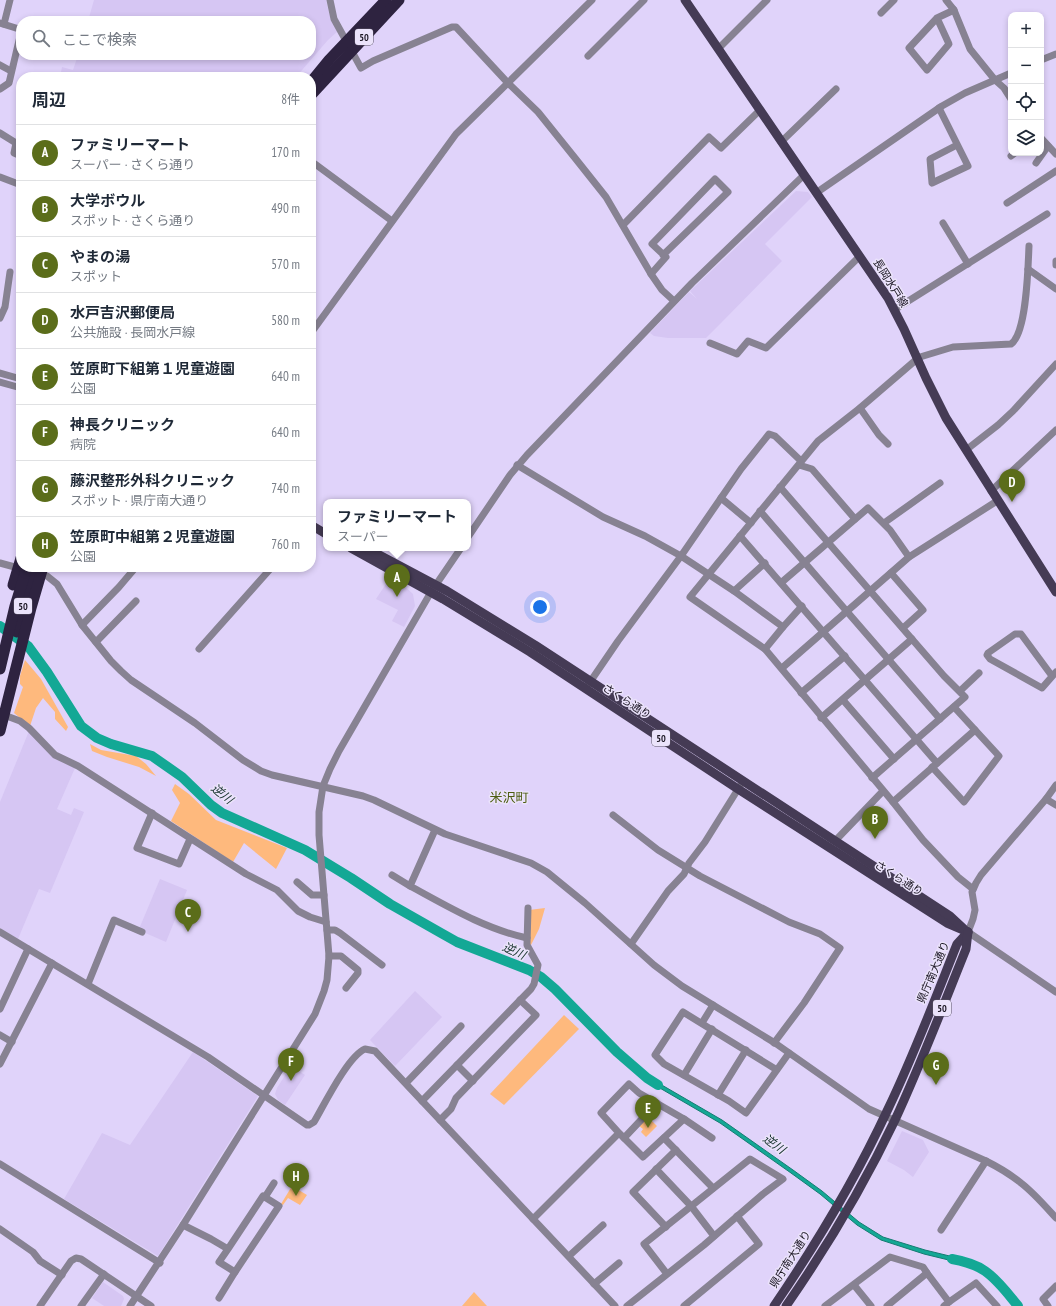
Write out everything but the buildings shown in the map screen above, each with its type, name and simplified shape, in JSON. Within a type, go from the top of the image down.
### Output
[{"type":"highway","name":"50","points":[[349,46],[386,0]]},
{"type":"highway","name":"50","points":[[320,75],[349,46],[400,0]]},
{"type":"highway","points":[[316,87],[320,75]]},
{"type":"highway","name":"50","points":[[2,711],[15,606],[21,572]]},
{"type":"highway","name":"50","points":[[0,669],[23,607],[34,572]]},
{"type":"highway","points":[[10,644],[41,572]]},
{"type":"highway","points":[[0,731],[2,711]]},
{"type":"main road","name":"長岡水戸線","points":[[685,0],[860,256],[894,310],[946,418],[1056,592]]},
{"type":"main road","name":"さくら通り","points":[[357,551],[434,589]]},
{"type":"main road","name":"さくら通り","points":[[371,551],[434,589],[523,648],[588,685],[947,923],[968,932]]},
{"type":"main road","name":"さくら通り","points":[[741,785],[835,841],[950,916],[968,932]]},
{"type":"main road","name":"県庁南大通り","points":[[774,1306],[842,1199],[885,1117],[957,944],[968,932]]},
{"type":"main road","name":"県庁南大通り","points":[[786,1306],[841,1221],[868,1174],[895,1121],[966,949],[968,932]]},
{"type":"street","points":[[10,0],[2,24],[16,28]]},
{"type":"street","points":[[330,0],[334,19],[344,34],[361,68],[452,27],[456,27],[508,83],[538,112],[606,197],[651,274],[662,290],[674,301]]},
{"type":"street","points":[[316,326],[456,134],[592,0]]},
{"type":"street","points":[[588,56],[644,0]]},
{"type":"street","points":[[881,13],[894,0]]},
{"type":"street","points":[[946,0],[954,10],[970,49],[1008,94]]},
{"type":"street","points":[[718,49],[762,2]]},
{"type":"street","points":[[937,18],[949,44],[927,70],[909,48],[937,18],[954,10]]},
{"type":"street","points":[[0,89],[9,83],[16,52]]},
{"type":"street","points":[[1044,59],[1056,54]]},
{"type":"street","points":[[0,66],[11,71]]},
{"type":"street","points":[[816,193],[939,108],[965,93],[1008,74]]},
{"type":"street","points":[[781,142],[836,89]]},
{"type":"street","points":[[939,108],[968,166],[932,182],[930,159],[957,145]]},
{"type":"street","points":[[623,225],[709,137],[721,148],[760,110]]},
{"type":"street","points":[[0,133],[16,143],[14,153],[16,154]]},
{"type":"street","points":[[1044,141],[1056,154]]},
{"type":"street","points":[[1036,163],[1048,146]]},
{"type":"street","points":[[316,165],[392,221]]},
{"type":"street","points":[[1007,203],[1056,171]]},
{"type":"street","points":[[471,532],[501,487],[517,466],[674,301],[804,175]]},
{"type":"street","points":[[0,177],[16,183]]},
{"type":"street","points":[[651,274],[666,257],[663,255],[652,244],[715,179],[728,192],[663,255]]},
{"type":"street","points":[[894,310],[1047,214]]},
{"type":"street","points":[[943,223],[968,264]]},
{"type":"street","points":[[973,889],[958,877],[936,855],[821,718],[782,668],[765,650],[690,597],[818,441],[860,408],[920,356],[953,347],[1011,344],[1015,341],[1020,329],[1028,281],[1029,246]]},
{"type":"street","points":[[710,343],[737,354],[748,341],[766,348],[860,256]]},
{"type":"street","points":[[1028,269],[1056,290]]},
{"type":"street","points":[[0,318],[5,307],[10,272]]},
{"type":"street","points":[[966,450],[1013,411],[1056,364]]},
{"type":"street","points":[[0,373],[16,378]]},
{"type":"street","points":[[0,382],[16,387]]},
{"type":"street","points":[[860,408],[879,435],[888,444]]},
{"type":"street","points":[[991,491],[1056,430]]},
{"type":"street","points":[[588,685],[681,556],[741,469],[769,434],[775,436],[800,463],[812,469],[855,519]]},
{"type":"street","points":[[517,466],[603,517],[645,536],[681,556],[734,591],[783,627]]},
{"type":"street","points":[[884,523],[940,483]]},
{"type":"street","points":[[780,487],[912,639],[965,697],[872,778]]},
{"type":"street","points":[[721,498],[751,523]]},
{"type":"street","points":[[782,668],[909,557],[998,501]]},
{"type":"street","points":[[782,582],[868,508],[884,523],[909,557]]},
{"type":"street","points":[[760,511],[940,719]]},
{"type":"street","points":[[740,536],[782,582],[917,739],[964,802],[999,756],[954,707]]},
{"type":"street","points":[[130,1306],[160,1263],[315,1014],[327,980],[329,956],[319,812],[323,786],[339,751],[434,589],[459,551]]},
{"type":"street","points":[[0,563],[16,567]]},
{"type":"street","points":[[734,591],[765,563]]},
{"type":"street","points":[[33,572],[47,576],[54,580],[82,625],[111,661],[131,680],[195,723],[252,766],[272,775],[355,793],[374,800],[435,830],[531,863],[547,872],[664,973],[682,986],[774,1042],[858,1102],[885,1117],[986,1161],[998,1168],[1032,1192],[1056,1218]]},
{"type":"street","points":[[82,625],[132,572]]},
{"type":"street","points":[[199,649],[268,572]]},
{"type":"street","points":[[892,572],[923,610],[903,628]]},
{"type":"street","points":[[96,642],[136,600]]},
{"type":"street","points":[[765,650],[802,606]]},
{"type":"street","points":[[1015,634],[1020,634],[1054,674],[1042,688],[990,659],[987,655],[1015,634]]},
{"type":"street","points":[[821,718],[912,639]]},
{"type":"street","points":[[801,693],[845,656]]},
{"type":"street","points":[[960,691],[979,673]]},
{"type":"street","points":[[843,700],[894,759]]},
{"type":"street","points":[[2,711],[29,728],[55,756],[78,766],[246,874],[277,890],[298,911],[340,933],[382,965]]},
{"type":"street","points":[[892,802],[975,730]]},
{"type":"street","points":[[631,944],[668,891],[684,874],[741,785]]},
{"type":"street","points":[[968,932],[975,910],[972,895],[973,889],[981,875],[1056,785]]},
{"type":"street","points":[[835,841],[883,791]]},
{"type":"street","points":[[1046,798],[1056,805]]},
{"type":"street","points":[[152,813],[137,848],[179,864],[190,839]]},
{"type":"street","points":[[613,815],[658,850],[715,884],[789,922],[820,934],[840,948],[804,1003],[774,1042]]},
{"type":"street","points":[[410,886],[435,830]]},
{"type":"street","points":[[392,875],[410,886],[481,922],[527,938]]},
{"type":"street","points":[[297,882],[312,895],[324,895]]},
{"type":"street","points":[[422,1101],[531,989],[534,984],[538,966],[537,961],[527,945],[528,908]]},
{"type":"street","points":[[88,984],[114,920],[142,932]]},
{"type":"street","points":[[0,932],[208,1057],[304,1124],[310,1125],[314,1122],[358,1053],[365,1048],[375,1050],[615,1306]]},
{"type":"street","name":"さくら通り","points":[[968,932],[1056,992]]},
{"type":"street","points":[[0,1009],[28,949]]},
{"type":"street","points":[[329,956],[341,956],[358,970],[358,973],[346,988]]},
{"type":"street","points":[[0,1064],[52,963]]},
{"type":"street","points":[[440,1120],[451,1109],[456,1098],[536,1015],[520,1000]]},
{"type":"street","points":[[702,1024],[713,1005]]},
{"type":"street","points":[[777,1070],[683,1012],[655,1055],[664,1064],[746,1113],[777,1070],[789,1053]]},
{"type":"street","points":[[406,1083],[460,1026]]},
{"type":"street","points":[[684,1075],[712,1029]]},
{"type":"street","points":[[0,1035],[12,1042]]},
{"type":"street","points":[[718,1095],[746,1050]]},
{"type":"street","points":[[457,1065],[473,1081]]},
{"type":"street","points":[[684,1119],[643,1157],[601,1113],[629,1084],[639,1093],[684,1119],[712,1138]]},
{"type":"street","points":[[533,1219],[657,1103]]},
{"type":"street","points":[[664,1138],[713,1188]]},
{"type":"street","points":[[666,1227],[633,1192],[676,1150]]},
{"type":"street","points":[[627,1306],[667,1274],[714,1236],[763,1194],[783,1180],[750,1159],[713,1188],[644,1244],[667,1274]]},
{"type":"street","points":[[941,1230],[986,1161]]},
{"type":"street","points":[[0,1164],[160,1263]]},
{"type":"street","points":[[656,1170],[691,1206],[714,1236]]},
{"type":"street","points":[[235,1272],[219,1262],[263,1196],[265,1197],[274,1183]]},
{"type":"street","points":[[219,1298],[279,1206],[265,1197]]},
{"type":"street","points":[[684,1306],[759,1244],[737,1216]]},
{"type":"street","points":[[184,1225],[228,1249]]},
{"type":"street","points":[[569,1256],[603,1225]]},
{"type":"street","points":[[0,1229],[33,1252],[40,1261],[62,1275]]},
{"type":"street","points":[[825,1306],[890,1257],[923,1267],[947,1304],[976,1283],[996,1306]]},
{"type":"street","points":[[40,1306],[71,1261],[76,1258],[81,1259],[151,1306]]},
{"type":"street","points":[[594,1284],[619,1263]]},
{"type":"street","points":[[887,1306],[927,1273]]},
{"type":"street","points":[[82,1306],[104,1274]]},
{"type":"street","points":[[854,1284],[871,1306]]},
{"type":"street","points":[[1048,1306],[1043,1299],[1056,1286]]},
{"type":"shaded area","points":[[94,0],[326,0],[331,21],[338,31],[316,54],[316,16],[89,16]]},
{"type":"shaded area","points":[[76,60],[311,60],[300,72],[61,72],[62,67],[73,70]]},
{"type":"shaded area","points":[[796,191],[808,192],[812,197],[765,244],[782,261],[706,338],[668,338],[654,336],[650,333],[689,292],[697,299],[690,291]]},
{"type":"shaded area","points":[[390,578],[402,584],[413,594],[415,606],[404,627],[392,621],[398,610],[376,599]]},
{"type":"shaded area","points":[[25,660],[41,679],[68,727],[66,731],[55,719],[55,712],[43,698],[36,708],[30,726],[14,713],[23,687],[20,684],[20,676]]},
{"type":"shaded area","points":[[29,731],[75,768],[57,809],[71,815],[74,808],[84,812],[50,893],[39,889],[18,939],[0,928],[0,802]]},
{"type":"shaded area","points":[[90,744],[101,750],[136,756],[146,764],[156,776],[139,767],[92,751]]},
{"type":"shaded area","points":[[175,784],[189,794],[216,820],[287,848],[276,869],[244,843],[233,862],[171,821],[180,803],[172,790]]},
{"type":"shaded area","points":[[160,879],[187,890],[166,942],[139,929]]},
{"type":"shaded area","points":[[545,908],[539,929],[530,947],[529,910]]},
{"type":"shaded area","points":[[415,991],[442,1017],[395,1066],[370,1040]]},
{"type":"shaded area","points":[[564,1015],[579,1029],[504,1105],[490,1094]]},
{"type":"shaded area","points":[[193,1052],[258,1096],[158,1256],[64,1199],[102,1133],[130,1145]]},
{"type":"shaded area","points":[[291,1066],[305,1075],[285,1105],[278,1100],[275,1094],[277,1088]]},
{"type":"shaded area","points":[[648,1077],[722,1120],[822,1191],[859,1222],[883,1237],[925,1250],[966,1260],[965,1264],[924,1254],[881,1240],[857,1225],[820,1194],[720,1123],[646,1080]]},
{"type":"shaded area","points":[[647,1116],[657,1126],[646,1137],[641,1132],[643,1129],[639,1126]]},
{"type":"shaded area","points":[[902,1131],[923,1140],[929,1152],[913,1177],[904,1170],[887,1161]]},
{"type":"shaded area","points":[[292,1186],[307,1195],[300,1205],[288,1198],[283,1205],[281,1204]]},
{"type":"shaded area","points":[[103,1282],[123,1296],[124,1299],[121,1306],[104,1306],[92,1298]]},
{"type":"shaded area","points":[[474,1292],[487,1306],[462,1306]]},
{"type":"waterway","name":"逆川","points":[[0,626],[28,646],[47,672],[81,726],[97,738],[111,744],[152,756],[182,777],[211,805],[222,813],[305,850],[390,904],[457,942],[529,970],[541,977],[555,989],[617,1052],[647,1078],[658,1085]]},
{"type":"waterway","name":"逆川","points":[[952,1259],[969,1263],[985,1271],[999,1283],[1018,1306]]},
{"type":"place","name":"水戸吉沢郵便局","points":[[1012,502]]},
{"type":"place","name":"ファミリーマート","points":[[397,597]]},
{"type":"place","name":"大学ボウル","points":[[875,839]]},
{"type":"place","name":"やまの湯","points":[[188,932]]},
{"type":"place","name":"神長クリニック","points":[[291,1081]]},
{"type":"place","name":"藤沢整形外科クリニック","points":[[936,1085]]},
{"type":"place","name":"笠原町下組第１児童遊園","points":[[648,1128]]},
{"type":"place","name":"笠原町中組第２児童遊園","points":[[296,1196]]},
{"type":"district","name":"米沢町","points":[[509,797]]}]
